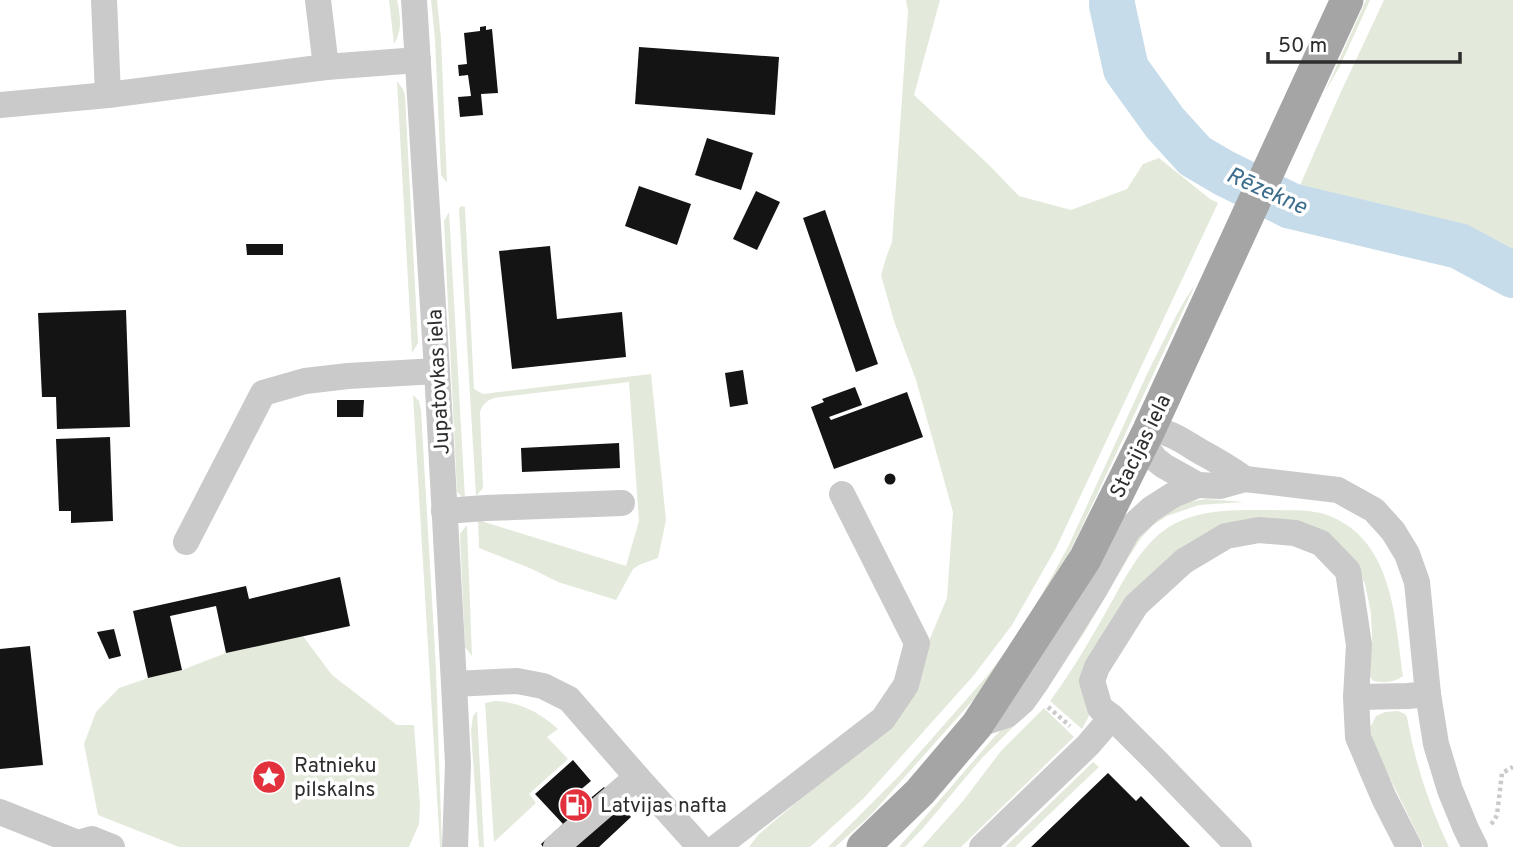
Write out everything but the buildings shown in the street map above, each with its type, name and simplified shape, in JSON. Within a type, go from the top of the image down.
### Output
[{"type":"main road","name":"Stacijas iela","points":[[863,847],[920,792],[977,725],[1085,559],[1146,436],[1347,0]]},
{"type":"street","points":[[104,0],[108,95]]},
{"type":"street","points":[[318,0],[326,67]]},
{"type":"street","name":"Jupatovkas iela","points":[[414,0],[458,764],[455,847]]},
{"type":"street","points":[[0,105],[108,95],[326,67],[418,60]]},
{"type":"street","points":[[186,542],[263,393],[305,381],[437,370]]},
{"type":"street","points":[[1170,384],[1179,426],[1189,444]]},
{"type":"street","points":[[1198,485],[1155,459],[1146,436],[1160,430],[1172,434],[1245,479]]},
{"type":"street","points":[[977,725],[1007,715],[1023,701],[1095,589],[1128,530],[1151,509],[1173,495],[1198,485],[1220,486],[1245,479],[1338,490],[1374,510],[1393,531],[1407,554],[1416,582],[1431,718],[1439,755],[1454,800],[1475,847]]},
{"type":"street","points":[[718,847],[883,719],[906,685],[917,643],[842,494]]},
{"type":"street","points":[[444,511],[622,503]]},
{"type":"street","points":[[1239,847],[1112,717],[1100,708],[1092,681],[1097,667],[1136,605],[1184,561],[1226,536],[1259,530],[1295,533],[1321,543],[1348,571],[1359,645],[1356,697],[1358,737],[1409,847]]},
{"type":"street","points":[[454,684],[517,681],[543,686],[569,699],[700,847]]},
{"type":"street","points":[[1356,697],[1428,694]]},
{"type":"street","points":[[982,847],[1088,745],[1112,717]]},
{"type":"street","name":"Jupatovkas iela","points":[[458,764],[466,790],[472,847]]},
{"type":"street","points":[[556,847],[637,777]]},
{"type":"street","points":[[0,812],[76,845],[92,839],[112,847]]},
{"type":"path","points":[[1053,710],[1076,732]]},
{"type":"path","points":[[1490,825],[1497,815],[1502,773],[1513,768]]},
{"type":"green space","points":[[389,0],[397,0],[400,17],[399,33],[394,44]]},
{"type":"green space","points":[[431,0],[437,0],[441,38],[447,183],[441,175]]},
{"type":"green space","points":[[906,0],[940,0],[914,95],[1019,196],[1071,210],[1127,189],[1143,164],[1159,158],[1218,203],[1056,548],[1012,625],[974,675],[864,798],[810,847],[749,847],[758,835],[842,764],[920,662],[947,598],[953,512],[916,380],[894,321],[881,275],[892,242],[908,11]]},
{"type":"green space","points":[[1366,0],[1370,0],[1325,92]]},
{"type":"green space","points":[[1384,0],[1513,0],[1513,289],[1475,255],[1291,206]]},
{"type":"green space","points":[[397,81],[405,96],[418,343],[412,353]]},
{"type":"green space","points":[[461,206],[465,207],[474,389],[483,394],[651,374],[666,520],[658,558],[633,569],[616,600],[558,582],[479,548],[478,520],[626,566],[639,521],[629,382],[494,398],[487,402],[480,412],[483,488],[476,496],[459,209]]},
{"type":"green space","points":[[449,212],[465,499],[457,492],[444,221]]},
{"type":"green space","points":[[1195,285],[1050,591],[991,680],[869,817],[835,847],[828,847],[898,777],[987,676],[1012,643],[1068,547],[1147,374]]},
{"type":"green space","points":[[413,395],[419,401],[421,410],[436,669],[442,847],[440,847]]},
{"type":"green space","points":[[1206,499],[1244,502],[1199,505],[1167,516],[1153,525],[1141,538],[1039,701],[982,758],[905,847],[899,847],[995,736],[1020,712],[1136,537],[1164,512],[1189,502]]},
{"type":"green space","points":[[1268,510],[1325,514],[1352,529],[1368,545],[1379,564],[1393,607],[1403,676],[1389,682],[1373,681],[1366,670],[1372,638],[1371,613],[1365,584],[1349,556],[1257,518],[1128,597],[1082,729],[1050,701],[1084,650],[1134,564],[1153,540],[1178,522],[1199,515],[1222,511]]},
{"type":"green space","points":[[467,525],[472,656],[465,647],[460,534]]},
{"type":"green space","points":[[303,636],[332,675],[397,725],[414,725],[420,805],[419,824],[409,847],[179,847],[98,815],[84,744],[96,712],[119,688],[182,670],[226,653]]},
{"type":"green space","points":[[495,701],[521,706],[551,723],[558,729],[547,737],[568,759],[529,794],[536,803],[494,842],[485,703]]},
{"type":"green space","points":[[1044,708],[1074,737],[961,847],[922,847],[963,801],[1001,751]]},
{"type":"green space","points":[[477,711],[484,847],[479,847],[471,731],[473,716]]},
{"type":"green space","points":[[1398,711],[1407,717],[1424,784],[1449,847],[1424,847],[1373,744],[1370,728],[1376,716]]},
{"type":"green space","points":[[1093,762],[1099,767],[1015,847],[1005,847]]},
{"type":"waterway","name":"Rēzekne","points":[[1112,0],[1126,69],[1165,123],[1195,156],[1291,206],[1459,246],[1513,275]]},
{"type":"place","name":"Ratnieku pilskalns","points":[[269,777]]},
{"type":"place","name":"Latvijas nafta","points":[[576,805]]}]
